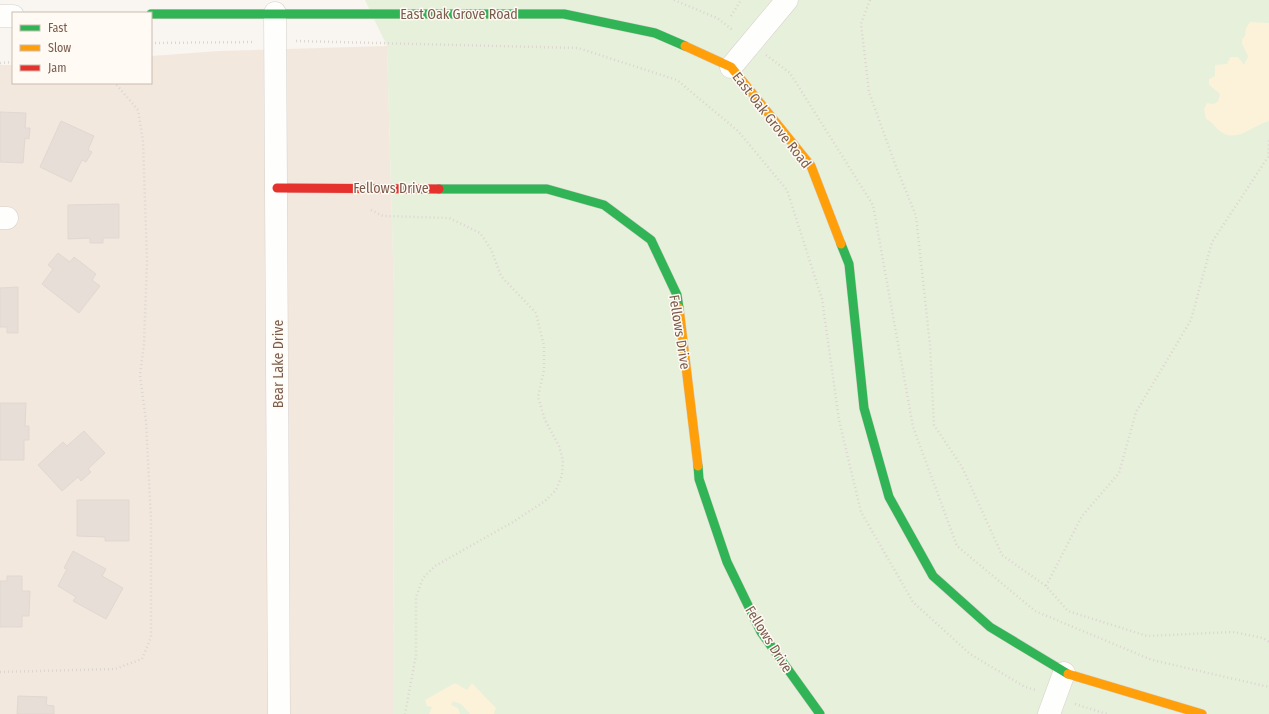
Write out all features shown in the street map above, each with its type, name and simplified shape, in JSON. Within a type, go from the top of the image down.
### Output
[{"type":"street","points":[[731,67],[787,0]]},
{"type":"street","name":"Bear Lake Drive","points":[[275,13],[279,714]]},
{"type":"street","name":"East Oak Grove Road","points":[[152,14],[564,14],[655,34],[731,67],[810,166],[850,264],[864,408],[889,497],[933,576],[990,627],[1064,673],[1202,714]]},
{"type":"street","points":[[0,16],[12,16]]},
{"type":"street","name":"Fellows Drive","points":[[277,188],[547,188],[604,205],[651,240],[677,295],[699,479],[726,562],[761,632],[820,714]]},
{"type":"street","points":[[1052,705],[1064,673]]},
{"type":"path","points":[[674,0],[717,18],[735,32]]},
{"type":"path","points":[[731,16],[741,0]]},
{"type":"path","points":[[870,0],[861,24],[869,92],[895,164],[916,216],[930,345],[934,425],[962,467],[1002,555],[1046,586],[1068,611],[1147,636],[1233,632],[1263,638],[1269,642]]},
{"type":"path","points":[[152,43],[316,40],[578,48],[677,80],[738,131],[787,190],[822,299],[839,420],[861,512],[913,602],[970,654],[1052,705],[1107,714]]},
{"type":"path","points":[[765,55],[790,73],[873,205],[913,427],[957,546],[1035,611],[1152,660],[1269,687]]},
{"type":"path","points":[[0,63],[12,62]]},
{"type":"path","points":[[0,672],[115,669],[142,659],[152,637],[151,519],[146,421],[140,374],[144,344],[147,261],[143,141],[138,110],[116,84]]},
{"type":"path","points":[[1046,586],[1082,516],[1119,473],[1136,412],[1191,320],[1212,242],[1268,157],[1269,140]]},
{"type":"path","points":[[369,209],[383,216],[449,218],[480,233],[491,249],[501,276],[536,312],[544,346],[544,370],[538,397],[545,420],[560,446],[563,460],[562,475],[556,490],[545,501],[506,526],[435,566],[423,578],[416,597],[416,655],[405,714]]},
{"type":"shaded area","points":[[387,46],[394,293],[393,714],[0,714],[0,65],[12,65],[12,84],[152,84],[152,56],[219,51]]},
{"type":"green space","points":[[365,0],[1269,0],[1269,714],[393,714],[394,293],[387,46]]},
{"type":"sand","points":[[1250,22],[1269,23],[1269,121],[1238,135],[1226,134],[1206,119],[1204,109],[1207,103],[1214,104],[1218,101],[1220,94],[1209,85],[1209,79],[1215,76],[1215,65],[1227,64],[1230,57],[1238,57],[1244,65],[1248,56],[1242,44],[1242,39],[1245,36],[1246,28]]},
{"type":"sand","points":[[455,683],[467,690],[472,683],[496,708],[494,714],[470,714],[461,704],[453,701],[451,705],[458,708],[460,714],[429,714],[432,707],[427,706],[425,700]]},
{"type":"building","points":[[0,112],[26,113],[25,128],[30,128],[29,139],[25,138],[23,163],[0,162]]},
{"type":"building","points":[[61,121],[94,136],[88,150],[92,152],[86,162],[82,160],[71,182],[40,167]]},
{"type":"building","points":[[119,204],[119,238],[103,238],[103,243],[90,243],[90,238],[68,239],[68,205]]},
{"type":"building","points":[[58,253],[70,262],[74,257],[96,274],[92,280],[100,286],[79,313],[42,284],[53,269],[48,265]]},
{"type":"building","points":[[18,287],[18,333],[7,333],[7,327],[0,327],[0,288]]},
{"type":"building","points":[[0,403],[26,403],[25,426],[29,426],[29,440],[24,440],[24,460],[0,460]]},
{"type":"building","points":[[84,431],[105,453],[88,469],[91,472],[81,481],[78,477],[62,491],[38,465],[63,442],[67,446]]},
{"type":"building","points":[[77,500],[129,500],[129,541],[105,541],[105,537],[77,536]]},
{"type":"building","points":[[73,551],[106,569],[102,576],[123,588],[106,619],[73,601],[76,597],[58,586],[67,569],[64,568]]},
{"type":"building","points":[[7,576],[22,576],[22,591],[30,591],[29,616],[22,616],[22,627],[0,627],[0,581],[7,581]]},
{"type":"building","points":[[18,696],[47,697],[46,705],[54,706],[54,714],[17,714]]},
{"type":"traffic: fast","points":[[152,14],[564,14],[655,33],[685,46]]},
{"type":"traffic: fast","points":[[439,189],[547,189],[604,205],[651,240],[677,295],[679,308]]},
{"type":"traffic: fast","points":[[841,244],[849,264],[864,408],[889,497],[933,576],[990,627],[1068,674]]},
{"type":"traffic: fast","points":[[698,466],[699,479],[727,562],[761,632],[820,714]]},
{"type":"traffic: slow","points":[[685,46],[731,67],[811,166],[841,244]]},
{"type":"traffic: slow","points":[[679,308],[698,466]]},
{"type":"traffic: slow","points":[[1068,674],[1202,714]]},
{"type":"traffic: jam","points":[[277,188],[439,189]]}]
